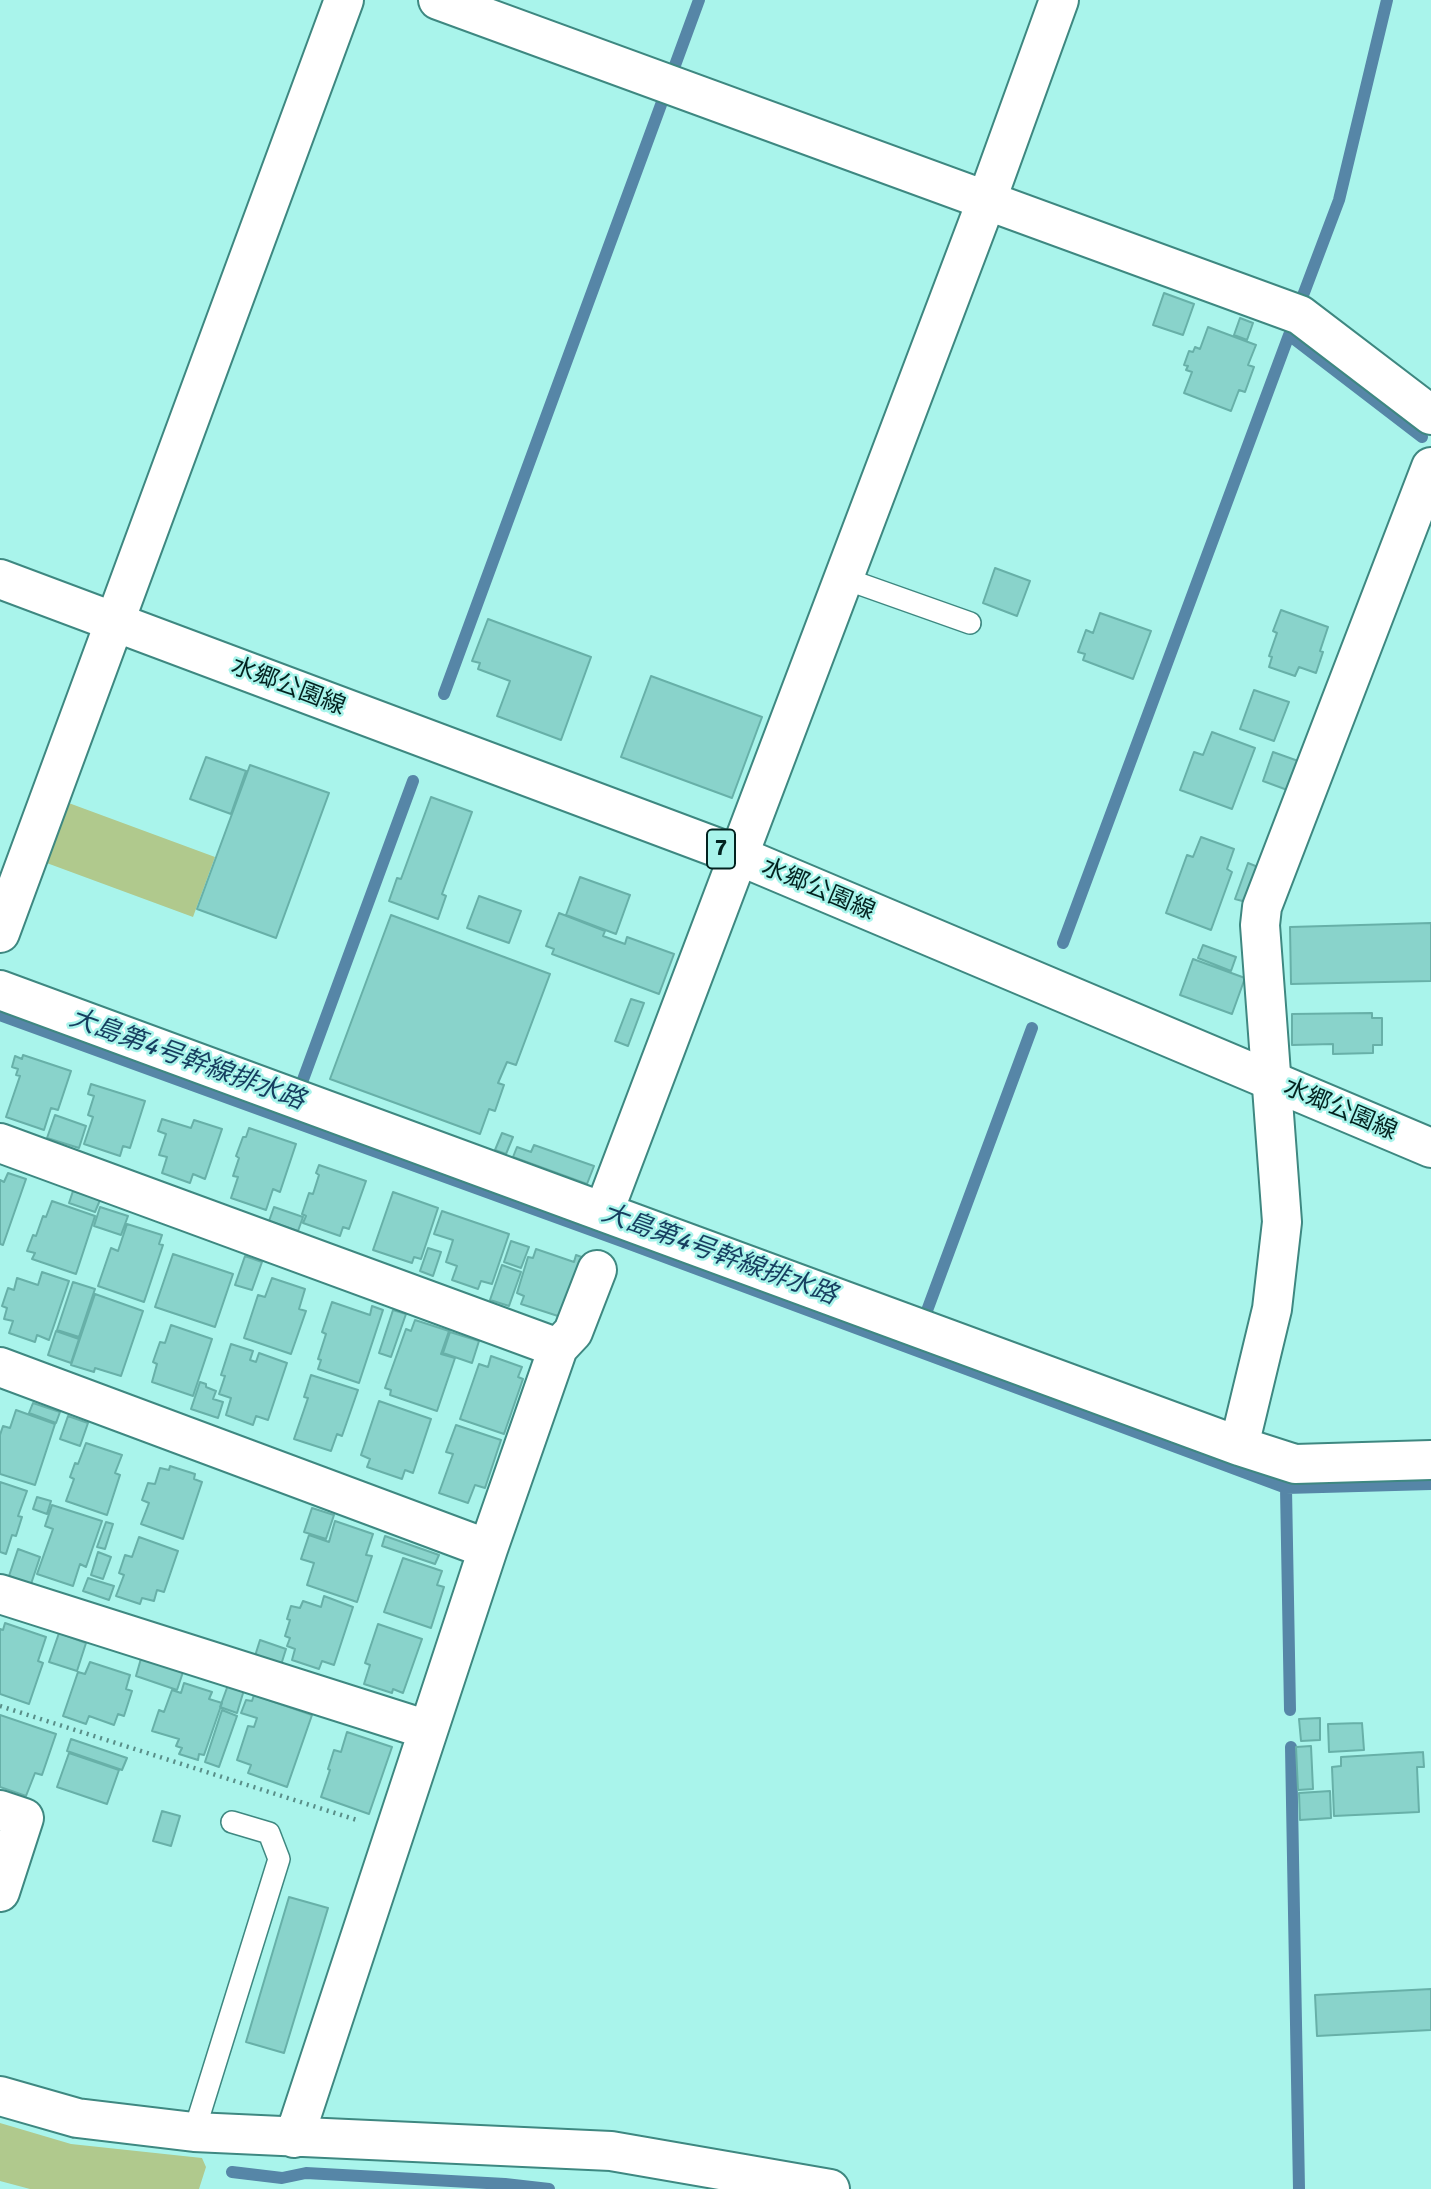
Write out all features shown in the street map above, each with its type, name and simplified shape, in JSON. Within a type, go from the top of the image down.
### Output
[{"type":"street","points":[[0,933],[344,0]]},
{"type":"street","points":[[439,0],[1300,315],[1431,415]]},
{"type":"street","points":[[604,1211],[986,202],[1059,0]]},
{"type":"street","points":[[1240,1446],[1272,1308],[1282,1222],[1260,925],[1262,907],[1431,467]]},
{"type":"street","name":"水郷公園線","points":[[0,579],[737,855],[1431,1148]]},
{"type":"street","points":[[0,990],[1240,1446],[1295,1464],[1431,1460]]},
{"type":"street","points":[[0,1143],[558,1348]]},
{"type":"street","points":[[294,2138],[488,1549],[558,1348],[573,1332],[597,1270]]},
{"type":"street","points":[[0,1367],[488,1549]]},
{"type":"street","points":[[0,1594],[428,1730]]},
{"type":"street","points":[[0,1810],[24,1818],[0,1892]]},
{"type":"street","points":[[0,2096],[77,2118],[194,2132],[611,2151],[830,2189]]},
{"type":"lane","points":[[843,578],[970,623]]},
{"type":"lane","points":[[194,2132],[279,1859],[269,1833],[232,1822]]},
{"type":"path","points":[[0,1706],[395,1832]]},
{"type":"green space","points":[[66,802],[215,857],[193,917],[44,862]]},
{"type":"green space","points":[[0,2123],[71,2144],[202,2158],[206,2167],[199,2189],[30,2189],[0,2181]]},
{"type":"building","points":[[1164,293],[1194,304],[1183,335],[1153,325]]},
{"type":"building","points":[[1240,318],[1253,323],[1247,340],[1234,335]]},
{"type":"building","points":[[1208,327],[1256,345],[1248,365],[1254,367],[1245,392],[1239,390],[1231,411],[1184,393],[1192,372],[1186,370],[1188,366],[1184,365],[1189,351],[1193,352],[1195,347],[1200,349]]},
{"type":"building","points":[[995,568],[1030,581],[1017,616],[983,603]]},
{"type":"building","points":[[1281,610],[1328,627],[1316,673],[1299,667],[1295,676],[1269,667],[1272,657],[1269,656],[1277,633],[1273,631]]},
{"type":"building","points":[[1100,613],[1151,631],[1133,679],[1083,660],[1085,654],[1078,652],[1086,630],[1093,633]]},
{"type":"building","points":[[488,619],[591,657],[561,740],[497,716],[510,681],[478,669],[480,663],[472,661]]},
{"type":"building","points":[[651,676],[762,717],[732,798],[621,757]]},
{"type":"building","points":[[1254,690],[1289,702],[1274,741],[1240,729]]},
{"type":"building","points":[[1212,732],[1255,748],[1232,809],[1180,790],[1194,752],[1203,755]]},
{"type":"building","points":[[1273,752],[1301,762],[1290,791],[1263,781]]},
{"type":"building","points":[[206,757],[246,771],[231,814],[190,799]]},
{"type":"building","points":[[250,765],[329,793],[276,938],[197,909]]},
{"type":"building","points":[[431,797],[472,812],[442,894],[446,896],[438,919],[389,901],[397,878],[401,879]]},
{"type":"building","points":[[1201,837],[1234,849],[1227,869],[1232,872],[1211,930],[1166,913],[1187,855],[1193,857]]},
{"type":"building","points":[[1248,863],[1258,867],[1246,902],[1235,899]]},
{"type":"building","points":[[580,877],[630,895],[616,934],[566,915]]},
{"type":"building","points":[[479,896],[521,911],[509,943],[467,928]]},
{"type":"building","points":[[559,913],[605,931],[603,936],[625,944],[627,937],[674,954],[659,994],[552,954],[554,949],[546,946]]},
{"type":"building","points":[[391,915],[550,974],[516,1065],[507,1062],[498,1083],[504,1085],[495,1111],[489,1109],[480,1134],[330,1079]]},
{"type":"building","points":[[1431,923],[1431,981],[1291,984],[1290,927]]},
{"type":"building","points":[[1203,945],[1236,957],[1231,971],[1198,958]]},
{"type":"building","points":[[1193,959],[1245,978],[1232,1014],[1180,995]]},
{"type":"building","points":[[631,999],[644,1003],[628,1046],[615,1041]]},
{"type":"building","points":[[1372,1013],[1372,1018],[1382,1018],[1382,1045],[1373,1045],[1373,1053],[1333,1054],[1333,1044],[1292,1045],[1292,1014]]},
{"type":"building","points":[[23,1055],[71,1071],[58,1110],[51,1108],[44,1130],[6,1117],[20,1076],[16,1075],[18,1069],[12,1067],[15,1056],[22,1059]]},
{"type":"building","points":[[91,1084],[145,1101],[130,1148],[123,1146],[120,1156],[84,1144],[93,1117],[88,1115],[94,1096],[88,1094]]},
{"type":"building","points":[[55,1115],[86,1126],[79,1148],[47,1138]]},
{"type":"building","points":[[162,1119],[191,1128],[194,1120],[222,1129],[205,1179],[193,1174],[190,1183],[162,1173],[167,1157],[159,1155],[166,1134],[158,1131]]},
{"type":"building","points":[[249,1128],[296,1144],[280,1192],[273,1189],[266,1210],[231,1198],[238,1177],[233,1176],[239,1158],[236,1156]]},
{"type":"building","points":[[502,1133],[513,1137],[506,1154],[495,1150]]},
{"type":"building","points":[[534,1145],[594,1166],[587,1184],[513,1157],[517,1147],[531,1152]]},
{"type":"building","points":[[319,1165],[366,1181],[349,1229],[343,1227],[340,1236],[303,1223],[306,1216],[302,1214],[309,1193],[313,1194]]},
{"type":"building","points":[[8,1173],[26,1179],[3,1245],[0,1244],[0,1180],[4,1182]]},
{"type":"building","points":[[73,1191],[100,1200],[95,1212],[69,1203]]},
{"type":"building","points":[[393,1192],[438,1208],[421,1259],[414,1257],[412,1263],[373,1250]]},
{"type":"building","points":[[52,1201],[95,1216],[76,1274],[32,1259],[35,1253],[27,1251]]},
{"type":"building","points":[[100,1207],[128,1216],[121,1235],[94,1226]]},
{"type":"building","points":[[274,1207],[303,1217],[298,1231],[269,1221]]},
{"type":"building","points":[[442,1211],[509,1234],[492,1284],[481,1281],[478,1289],[452,1280],[457,1266],[446,1262],[453,1240],[434,1234]]},
{"type":"building","points":[[127,1224],[162,1235],[159,1244],[163,1245],[144,1302],[98,1286],[111,1248],[118,1251]]},
{"type":"building","points":[[511,1241],[529,1247],[521,1268],[504,1262]]},
{"type":"building","points":[[428,1248],[441,1252],[433,1276],[420,1271]]},
{"type":"building","points":[[536,1249],[574,1262],[576,1255],[590,1260],[561,1317],[521,1304],[524,1296],[517,1293],[528,1257],[533,1258]]},
{"type":"building","points":[[173,1254],[233,1274],[215,1327],[155,1307]]},
{"type":"building","points":[[245,1256],[262,1262],[252,1290],[235,1285]]},
{"type":"building","points":[[502,1265],[521,1272],[509,1306],[490,1300]]},
{"type":"building","points":[[42,1272],[69,1281],[49,1340],[37,1335],[35,1342],[9,1333],[13,1321],[4,1319],[7,1308],[2,1306],[8,1288],[14,1290],[17,1278],[38,1285]]},
{"type":"building","points":[[272,1278],[305,1289],[299,1309],[306,1311],[291,1354],[244,1338],[258,1295],[265,1297]]},
{"type":"building","points":[[73,1282],[95,1289],[79,1337],[57,1330]]},
{"type":"building","points":[[95,1294],[143,1311],[121,1376],[95,1368],[94,1372],[71,1365]]},
{"type":"building","points":[[332,1302],[370,1315],[372,1306],[383,1310],[359,1383],[318,1369],[321,1360],[318,1359],[326,1334],[322,1332]]},
{"type":"building","points":[[393,1310],[406,1314],[391,1357],[379,1353]]},
{"type":"building","points":[[415,1320],[449,1331],[441,1354],[455,1358],[437,1411],[390,1395],[391,1390],[385,1388],[406,1329],[411,1331]]},
{"type":"building","points":[[171,1325],[212,1339],[193,1396],[152,1382],[157,1364],[153,1362],[160,1342],[165,1343]]},
{"type":"building","points":[[56,1331],[79,1339],[71,1363],[48,1355]]},
{"type":"building","points":[[450,1332],[479,1341],[472,1363],[443,1353]]},
{"type":"building","points":[[231,1344],[253,1351],[250,1360],[256,1362],[259,1353],[287,1363],[268,1420],[256,1416],[253,1425],[226,1415],[231,1398],[219,1394],[225,1376],[221,1375]]},
{"type":"building","points":[[491,1356],[522,1367],[518,1377],[523,1379],[504,1434],[460,1419],[479,1364],[488,1367]]},
{"type":"building","points":[[311,1375],[358,1390],[342,1436],[337,1434],[331,1451],[294,1439],[308,1398],[304,1397]]},
{"type":"building","points":[[200,1382],[216,1391],[213,1399],[223,1402],[218,1418],[191,1409]]},
{"type":"building","points":[[379,1401],[431,1419],[413,1473],[405,1470],[402,1479],[367,1467],[370,1459],[361,1455]]},
{"type":"building","points":[[33,1403],[60,1412],[56,1423],[29,1413]]},
{"type":"building","points":[[16,1410],[55,1424],[35,1485],[0,1474],[0,1435],[3,1426],[10,1428]]},
{"type":"building","points":[[68,1416],[88,1423],[80,1446],[60,1439]]},
{"type":"building","points":[[456,1425],[501,1440],[485,1488],[475,1485],[468,1503],[439,1493],[453,1454],[446,1452]]},
{"type":"building","points":[[86,1443],[122,1455],[115,1473],[120,1475],[107,1515],[66,1501],[74,1479],[70,1477]]},
{"type":"building","points":[[170,1466],[195,1474],[194,1479],[202,1482],[183,1539],[141,1524],[149,1503],[142,1500],[148,1483],[155,1484],[160,1468],[169,1470]]},
{"type":"building","points":[[0,1482],[27,1491],[18,1516],[22,1517],[16,1536],[12,1535],[6,1554],[0,1552]]},
{"type":"building","points":[[37,1497],[51,1501],[47,1514],[33,1509]]},
{"type":"building","points":[[52,1505],[102,1521],[86,1567],[80,1564],[73,1586],[37,1574],[53,1529],[45,1526]]},
{"type":"building","points":[[312,1508],[334,1515],[326,1539],[304,1532]]},
{"type":"building","points":[[335,1521],[373,1534],[366,1555],[372,1556],[357,1602],[307,1585],[314,1563],[301,1559],[309,1535],[329,1542]]},
{"type":"building","points":[[106,1522],[113,1524],[105,1549],[97,1547]]},
{"type":"building","points":[[385,1536],[439,1555],[435,1564],[382,1546]]},
{"type":"building","points":[[139,1537],[178,1551],[164,1592],[157,1590],[154,1601],[142,1598],[140,1604],[116,1596],[124,1575],[119,1573],[125,1555],[132,1557]]},
{"type":"building","points":[[18,1549],[40,1557],[31,1584],[9,1576]]},
{"type":"building","points":[[98,1552],[111,1557],[103,1579],[91,1575]]},
{"type":"building","points":[[403,1558],[442,1571],[437,1585],[444,1587],[431,1628],[384,1612]]},
{"type":"building","points":[[88,1578],[114,1586],[109,1600],[83,1591]]},
{"type":"building","points":[[324,1596],[353,1607],[334,1665],[322,1661],[319,1669],[292,1660],[295,1649],[287,1646],[290,1638],[285,1636],[291,1606],[300,1608],[303,1601],[321,1607]]},
{"type":"building","points":[[5,1623],[46,1637],[38,1661],[43,1663],[29,1704],[0,1694],[0,1629],[3,1630]]},
{"type":"building","points":[[378,1624],[422,1639],[403,1693],[393,1689],[392,1693],[364,1684],[370,1665],[365,1663]]},
{"type":"building","points":[[59,1633],[86,1643],[77,1671],[49,1662]]},
{"type":"building","points":[[260,1640],[286,1649],[281,1665],[255,1656]]},
{"type":"building","points":[[142,1655],[184,1669],[177,1690],[136,1676]]},
{"type":"building","points":[[90,1662],[130,1675],[126,1689],[132,1691],[124,1716],[118,1714],[114,1725],[89,1716],[86,1724],[63,1716],[78,1672],[85,1674]]},
{"type":"building","points":[[184,1683],[212,1692],[209,1699],[222,1703],[204,1755],[199,1754],[198,1760],[179,1754],[182,1748],[176,1746],[179,1739],[152,1731],[159,1710],[164,1712],[172,1690],[181,1693]]},
{"type":"building","points":[[228,1685],[244,1690],[237,1713],[220,1707]]},
{"type":"building","points":[[254,1695],[312,1715],[287,1787],[248,1773],[251,1765],[237,1760],[248,1726],[254,1727],[257,1718],[241,1713],[246,1700],[252,1701]]},
{"type":"building","points":[[222,1710],[237,1716],[219,1767],[205,1762]]},
{"type":"building","points":[[0,1715],[56,1734],[42,1775],[35,1773],[26,1796],[0,1787]]},
{"type":"building","points":[[1320,1718],[1320,1740],[1301,1741],[1299,1719]]},
{"type":"building","points":[[1362,1723],[1364,1750],[1329,1752],[1328,1724]]},
{"type":"building","points":[[347,1732],[392,1747],[369,1814],[321,1797],[334,1750],[341,1752]]},
{"type":"building","points":[[71,1739],[127,1758],[122,1770],[67,1751]]},
{"type":"building","points":[[1311,1746],[1313,1789],[1298,1790],[1296,1747]]},
{"type":"building","points":[[1423,1752],[1424,1767],[1417,1767],[1419,1812],[1334,1816],[1332,1767],[1341,1766],[1341,1757]]},
{"type":"building","points":[[69,1753],[119,1770],[107,1804],[57,1787]]},
{"type":"building","points":[[1330,1791],[1331,1818],[1300,1820],[1299,1793]]},
{"type":"building","points":[[162,1811],[180,1816],[171,1846],[153,1841]]},
{"type":"building","points":[[289,1897],[328,1908],[284,2053],[246,2042]]},
{"type":"building","points":[[1431,1989],[1431,2030],[1317,2036],[1315,1995]]},
{"type":"waterway","points":[[674,68],[699,0]]},
{"type":"waterway","points":[[1302,298],[1339,200],[1387,0]]},
{"type":"waterway","points":[[444,694],[662,102]]},
{"type":"waterway","points":[[1063,943],[1289,335],[1422,437]]},
{"type":"waterway","points":[[301,1085],[413,781]]},
{"type":"waterway","name":"大島第4号幹線排水路","points":[[0,1015],[630,1244],[1286,1488],[1431,1484]]},
{"type":"waterway","points":[[925,1316],[1032,1028]]},
{"type":"waterway","points":[[1286,1488],[1290,1710]]},
{"type":"waterway","points":[[1291,1747],[1299,2189]]},
{"type":"waterway","points":[[232,2172],[282,2178],[306,2173],[549,2189]]}]
